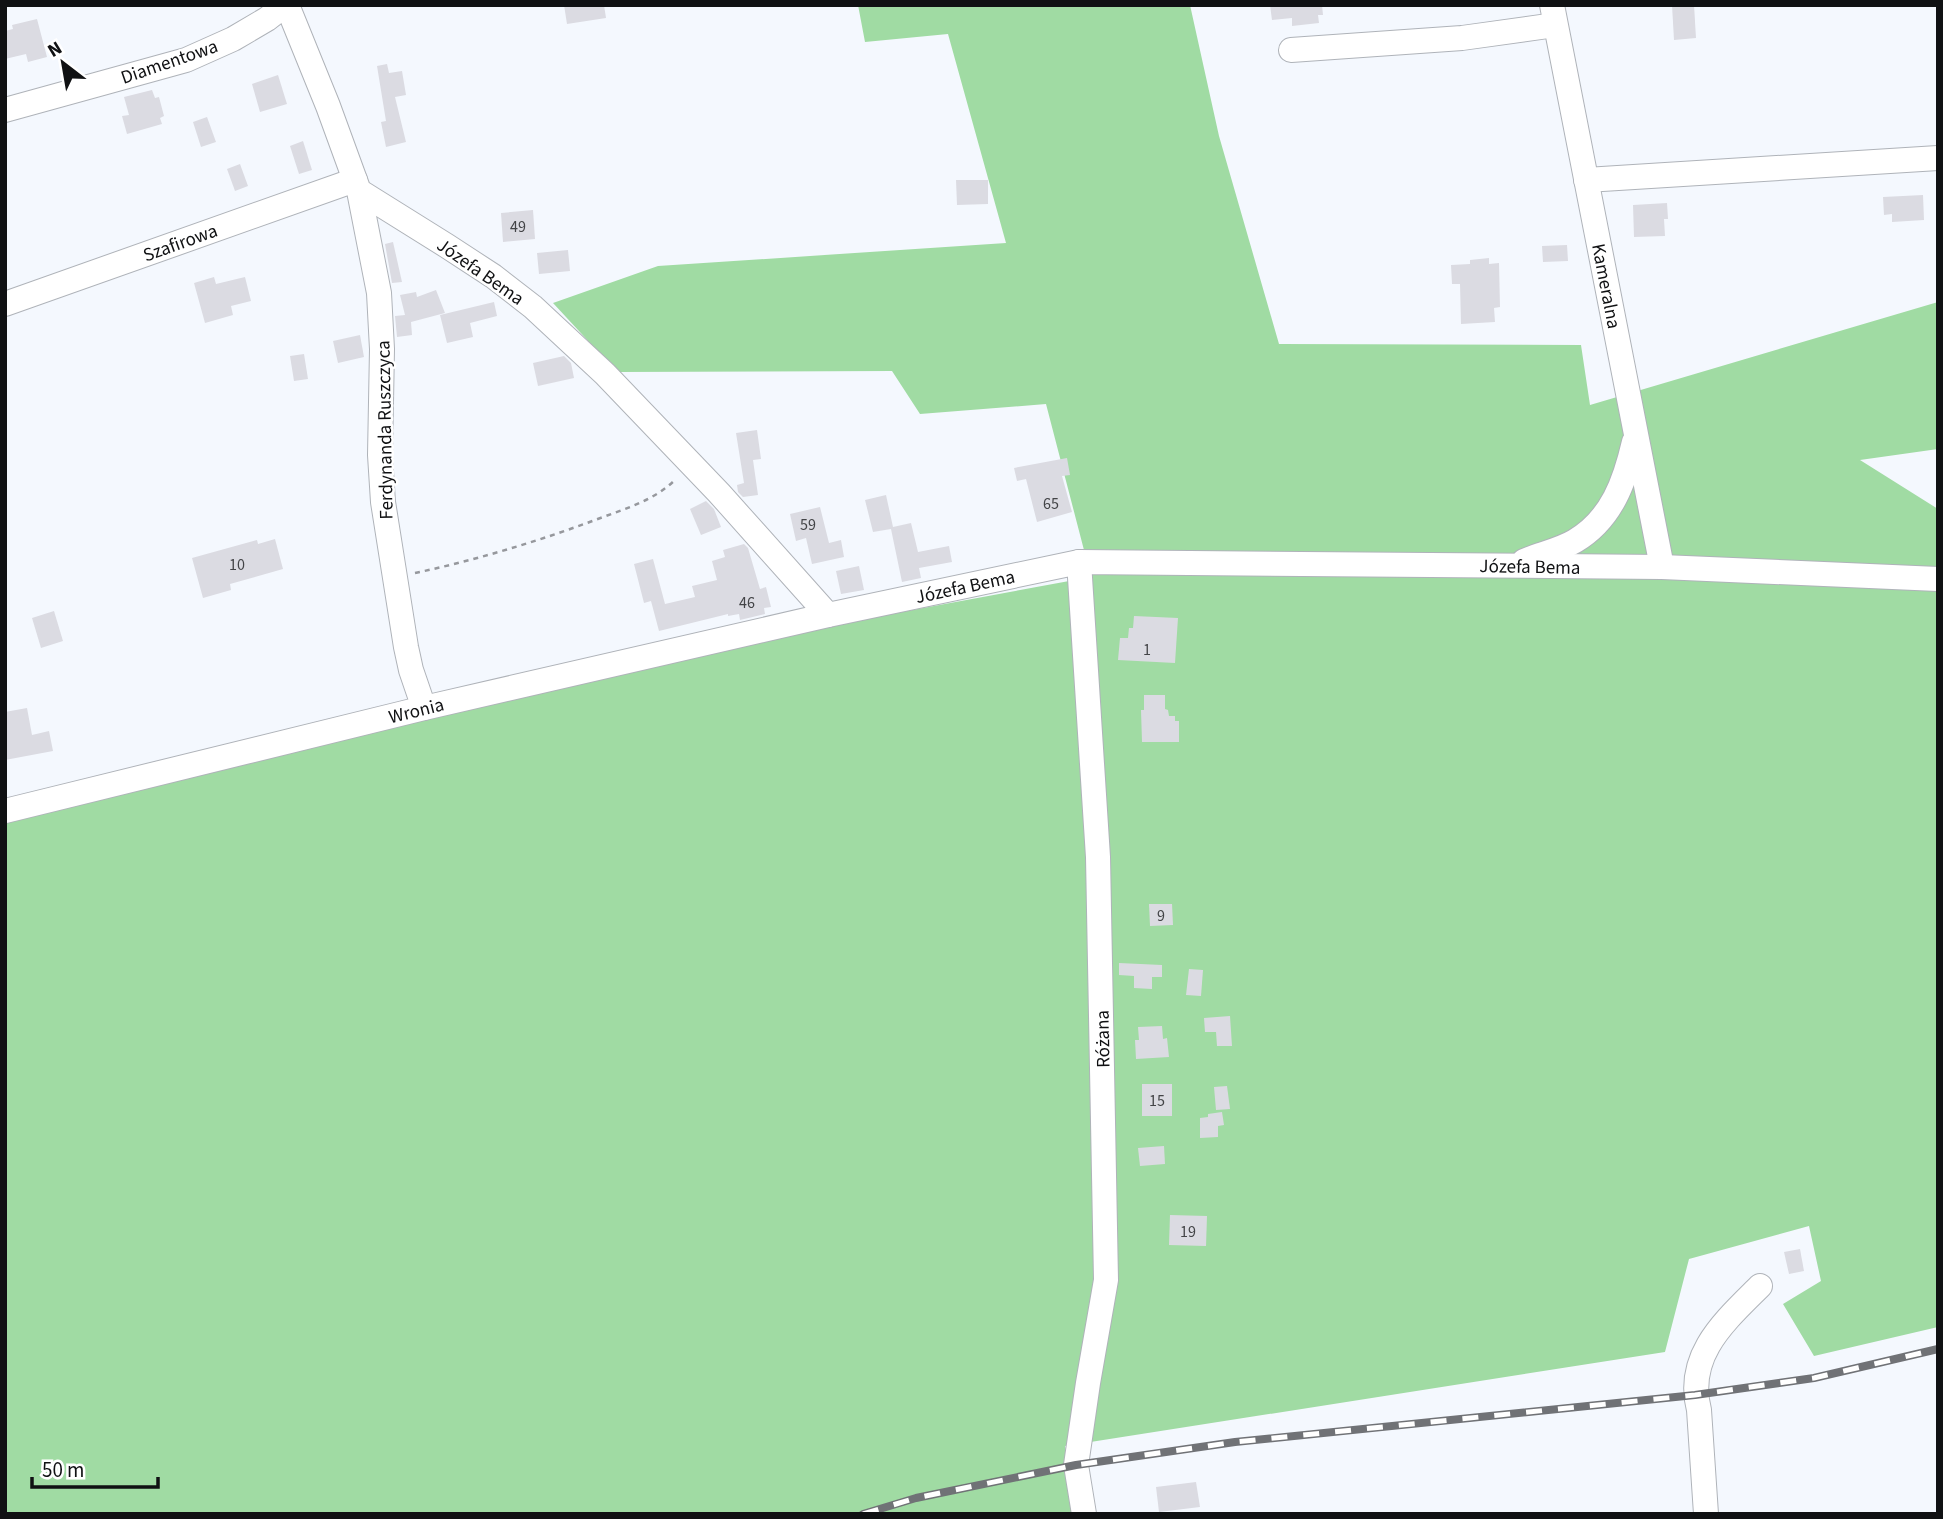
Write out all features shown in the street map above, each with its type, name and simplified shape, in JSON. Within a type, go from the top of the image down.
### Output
[{"type":"street","name":"Diamentowa","points":[[5,110],[186,60],[233,39],[286,5]]},
{"type":"street","points":[[286,5],[328,106],[357,186]]},
{"type":"street","points":[[1290,50],[1462,38],[1554,15]]},
{"type":"street","name":"Kameralna","points":[[1554,15],[1662,567]]},
{"type":"street","points":[[1586,180],[1938,158]]},
{"type":"street","name":"Szafirowa","points":[[5,304],[357,186]]},
{"type":"street","name":"Józefa Bema","points":[[357,186],[492,276],[533,307],[605,374],[683,455],[828,615],[1079,562],[1662,567],[1938,579]]},
{"type":"street","name":"Ferdynanda Ruszczyca","points":[[357,186],[379,293],[383,502],[411,670],[424,708]]},
{"type":"street","points":[[1510,566],[1575,541],[1603,517],[1622,485],[1636,434]]},
{"type":"street","name":"Różana","points":[[1079,562],[1098,858],[1106,1280],[1076,1465],[1084,1514]]},
{"type":"street","name":"Wronia","points":[[5,811],[424,708],[828,615]]},
{"type":"street","points":[[1706,1514],[1699,1410],[1695,1395],[1702,1355],[1721,1325],[1760,1286]]},
{"type":"path","points":[[394,578],[464,562],[556,534],[648,500],[675,480],[683,455]]},
{"type":"green space","points":[[858,5],[1190,5],[1219,136],[1279,344],[1581,345],[1590,405],[1938,302],[1938,449],[1860,460],[1938,509],[1938,1327],[1814,1356],[1783,1304],[1821,1281],[1809,1226],[1689,1259],[1665,1352],[1065,1446],[1076,1514],[5,1514],[5,819],[831,625],[1091,577],[1046,404],[920,414],[892,371],[617,372],[553,303],[658,266],[1006,243],[948,34],[865,42]]},
{"type":"building","points":[[564,5],[604,5],[606,18],[567,24]]},
{"type":"building","points":[[1270,5],[1322,5],[1323,15],[1318,15],[1319,23],[1292,26],[1292,18],[1272,20]]},
{"type":"building","points":[[1672,5],[1694,5],[1696,38],[1674,40]]},
{"type":"building","points":[[37,19],[47,57],[28,62],[26,54],[5,59],[5,31],[13,29],[12,25]]},
{"type":"building","points":[[387,64],[389,73],[402,71],[406,95],[395,97],[406,142],[386,147],[381,122],[386,121],[377,66]]},
{"type":"building","points":[[278,75],[287,104],[260,112],[252,84]]},
{"type":"building","points":[[152,90],[155,98],[159,97],[164,116],[160,118],[162,124],[127,134],[122,116],[129,115],[124,97]]},
{"type":"building","points":[[207,117],[216,142],[201,147],[193,122]]},
{"type":"building","points":[[303,141],[312,170],[299,174],[290,146]]},
{"type":"building","points":[[240,164],[248,186],[235,191],[227,169]]},
{"type":"building","points":[[956,180],[988,180],[988,204],[957,205]]},
{"type":"building","points":[[1923,195],[1924,220],[1892,222],[1892,214],[1884,215],[1883,197]]},
{"type":"building","points":[[1667,203],[1665,236],[1634,237],[1633,205]]},
{"type":"building","points":[[533,210],[535,239],[503,242],[501,213]]},
{"type":"building","points":[[393,242],[402,282],[392,283],[385,244]]},
{"type":"building","points":[[1567,245],[1568,261],[1543,262],[1542,246]]},
{"type":"building","points":[[568,250],[570,271],[539,274],[537,253]]},
{"type":"building","points":[[1489,258],[1489,264],[1499,263],[1500,307],[1494,308],[1495,322],[1461,324],[1460,284],[1452,284],[1451,265],[1470,264],[1470,260]]},
{"type":"building","points":[[214,277],[216,284],[245,277],[251,301],[231,306],[233,315],[205,323],[194,283]]},
{"type":"building","points":[[436,290],[445,313],[411,322],[412,335],[397,337],[395,316],[405,315],[400,295],[416,292],[417,297]]},
{"type":"building","points":[[494,302],[497,316],[470,323],[473,337],[447,343],[440,315]]},
{"type":"building","points":[[360,335],[364,357],[338,363],[333,341]]},
{"type":"building","points":[[304,354],[308,379],[294,381],[290,356]]},
{"type":"building","points":[[564,356],[571,363],[574,378],[538,386],[533,363]]},
{"type":"building","points":[[757,430],[761,459],[753,460],[758,495],[743,497],[738,492],[737,485],[744,483],[736,433]]},
{"type":"building","points":[[1067,458],[1070,475],[1062,476],[1072,512],[1037,522],[1026,479],[1017,481],[1014,468]]},
{"type":"building","points":[[886,495],[893,527],[911,523],[918,552],[949,546],[952,562],[919,568],[921,578],[902,582],[891,529],[873,532],[865,500]]},
{"type":"building","points":[[706,501],[714,509],[721,527],[701,535],[690,509]]},
{"type":"building","points":[[820,507],[829,543],[841,540],[844,557],[812,564],[806,538],[796,541],[790,514]]},
{"type":"building","points":[[275,539],[283,569],[230,584],[231,590],[203,598],[192,558],[257,540],[258,544]]},
{"type":"building","points":[[744,544],[748,548],[760,589],[766,587],[771,607],[764,608],[765,614],[740,620],[739,614],[728,614],[659,631],[651,601],[644,603],[634,564],[653,559],[665,604],[695,597],[692,586],[717,580],[712,561],[725,557],[723,550]]},
{"type":"building","points":[[859,566],[864,590],[841,594],[836,571]]},
{"type":"building","points":[[54,611],[63,641],[41,648],[32,618]]},
{"type":"building","points":[[1134,616],[1178,618],[1175,663],[1118,660],[1120,638],[1128,638],[1129,628],[1133,628]]},
{"type":"building","points":[[1144,695],[1165,695],[1165,709],[1168,710],[1169,716],[1175,716],[1175,721],[1179,721],[1179,742],[1142,742],[1141,710],[1144,710]]},
{"type":"building","points":[[27,708],[32,735],[49,731],[53,751],[5,760],[5,712]]},
{"type":"building","points":[[1149,904],[1172,904],[1173,925],[1150,926]]},
{"type":"building","points":[[1119,963],[1162,965],[1162,977],[1152,977],[1152,989],[1134,988],[1134,976],[1119,975]]},
{"type":"building","points":[[1189,969],[1203,970],[1201,996],[1186,995]]},
{"type":"building","points":[[1230,1016],[1232,1046],[1217,1046],[1216,1032],[1205,1032],[1204,1018]]},
{"type":"building","points":[[1162,1026],[1163,1039],[1167,1038],[1169,1057],[1136,1059],[1135,1040],[1139,1040],[1138,1027]]},
{"type":"building","points":[[1142,1084],[1172,1084],[1172,1116],[1142,1116]]},
{"type":"building","points":[[1227,1086],[1230,1109],[1216,1110],[1214,1087]]},
{"type":"building","points":[[1222,1112],[1224,1125],[1218,1126],[1218,1137],[1200,1138],[1200,1118]]},
{"type":"building","points":[[1164,1146],[1165,1164],[1140,1166],[1138,1148]]},
{"type":"building","points":[[1170,1215],[1207,1216],[1206,1246],[1169,1245]]},
{"type":"building","points":[[1800,1249],[1804,1271],[1789,1274],[1784,1252]]},
{"type":"building","points":[[1196,1482],[1200,1507],[1159,1512],[1156,1487]]},
{"type":"railway","points":[[863,1514],[916,1498],[1076,1465],[1235,1442],[1695,1395],[1814,1378],[1938,1349]]}]
